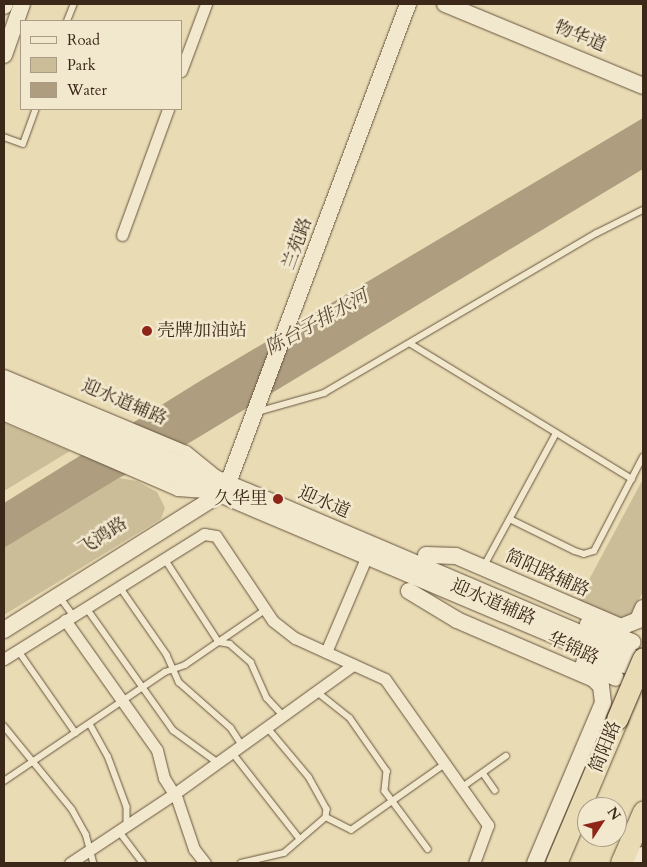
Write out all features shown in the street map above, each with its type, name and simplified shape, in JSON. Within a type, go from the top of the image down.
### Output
[{"type":"highway","name":"简阳路","points":[[556,863],[617,719],[629,659]]},
{"type":"highway","points":[[621,863],[643,812]]},
{"type":"street","points":[[4,55],[22,4]]},
{"type":"street","points":[[182,68],[206,4]]},
{"type":"street","name":"兰苑路","points":[[288,324],[404,4]]},
{"type":"street","name":"兰苑路","points":[[219,488],[257,408],[408,4]]},
{"type":"street","name":"物华道","points":[[445,4],[639,77]]},
{"type":"street","name":"物华道","points":[[461,4],[639,77]]},
{"type":"street","points":[[122,235],[168,110]]},
{"type":"street","name":"迎水道辅路","points":[[4,375],[101,437]]},
{"type":"street","name":"迎水道","points":[[4,388],[101,437],[154,473],[219,488],[365,552],[629,659]]},
{"type":"street","name":"迎水道","points":[[4,403],[101,437],[179,454],[219,488]]},
{"type":"street","points":[[4,415],[101,437]]},
{"type":"street","name":"飞鸿路","points":[[4,630],[219,488]]},
{"type":"street","points":[[4,659],[204,534],[216,536],[265,610],[296,638],[385,680],[488,826],[474,863]]},
{"type":"street","points":[[326,652],[365,552]]},
{"type":"street","name":"迎水道辅路","points":[[365,552],[426,555],[629,659]]},
{"type":"street","name":"迎水道辅路","points":[[365,552],[409,591],[629,659]]},
{"type":"street","name":"简阳路辅路","points":[[426,555],[456,556],[621,627],[638,620],[643,608]]},
{"type":"street","name":"华锦路","points":[[409,591],[457,620],[594,679],[602,686],[603,703],[535,863]]},
{"type":"street","name":"飞鸿路","points":[[4,622],[58,593]]},
{"type":"street","points":[[69,618],[157,750],[164,778],[174,794],[194,849],[205,863]]},
{"type":"street","points":[[70,863],[219,763],[353,665]]},
{"type":"street","points":[[640,863],[643,854]]},
{"type":"lane","points":[[67,20],[74,4]]},
{"type":"lane","points":[[4,137],[23,144],[36,110]]},
{"type":"lane","points":[[257,408],[324,393],[411,344],[596,233],[643,210]]},
{"type":"lane","points":[[411,344],[555,435],[632,479]]},
{"type":"lane","points":[[483,568],[555,435]]},
{"type":"lane","points":[[510,519],[584,554],[594,550],[643,457]]},
{"type":"lane","points":[[165,559],[219,642],[230,644],[251,662],[267,698],[283,715]]},
{"type":"lane","points":[[120,587],[174,668],[188,694],[231,728],[242,745]]},
{"type":"lane","points":[[58,593],[69,618]]},
{"type":"lane","points":[[86,607],[141,689],[173,730],[189,745],[219,763]]},
{"type":"lane","points":[[4,781],[124,699],[219,642],[265,610]]},
{"type":"lane","points":[[18,650],[76,733]]},
{"type":"lane","points":[[316,691],[328,704],[342,710],[387,771],[385,791],[428,849]]},
{"type":"lane","points":[[90,724],[108,756],[127,807],[123,828],[143,863]]},
{"type":"lane","points":[[4,726],[31,762],[72,809],[86,834],[88,851],[94,863]]},
{"type":"lane","points":[[241,863],[284,853],[326,816],[327,809],[309,777],[267,727]]},
{"type":"lane","points":[[232,752],[300,839]]},
{"type":"lane","points":[[462,788],[506,756]]},
{"type":"lane","points":[[326,816],[351,830],[445,764]]},
{"type":"lane","points":[[483,773],[495,790]]},
{"type":"green space","points":[[4,423],[70,451],[4,491]]},
{"type":"green space","points":[[119,478],[137,481],[157,492],[165,508],[161,519],[4,615],[4,548]]},
{"type":"green space","points":[[643,479],[643,592],[629,617],[618,619],[577,602]]},
{"type":"water","name":"陈台子排水河","points":[[643,118],[643,169],[189,443],[119,478],[4,548],[4,503],[200,381]]},
{"type":"place","name":"壳牌加油站","points":[[147,331]]},
{"type":"place","name":"久华里","points":[[278,499]]}]
